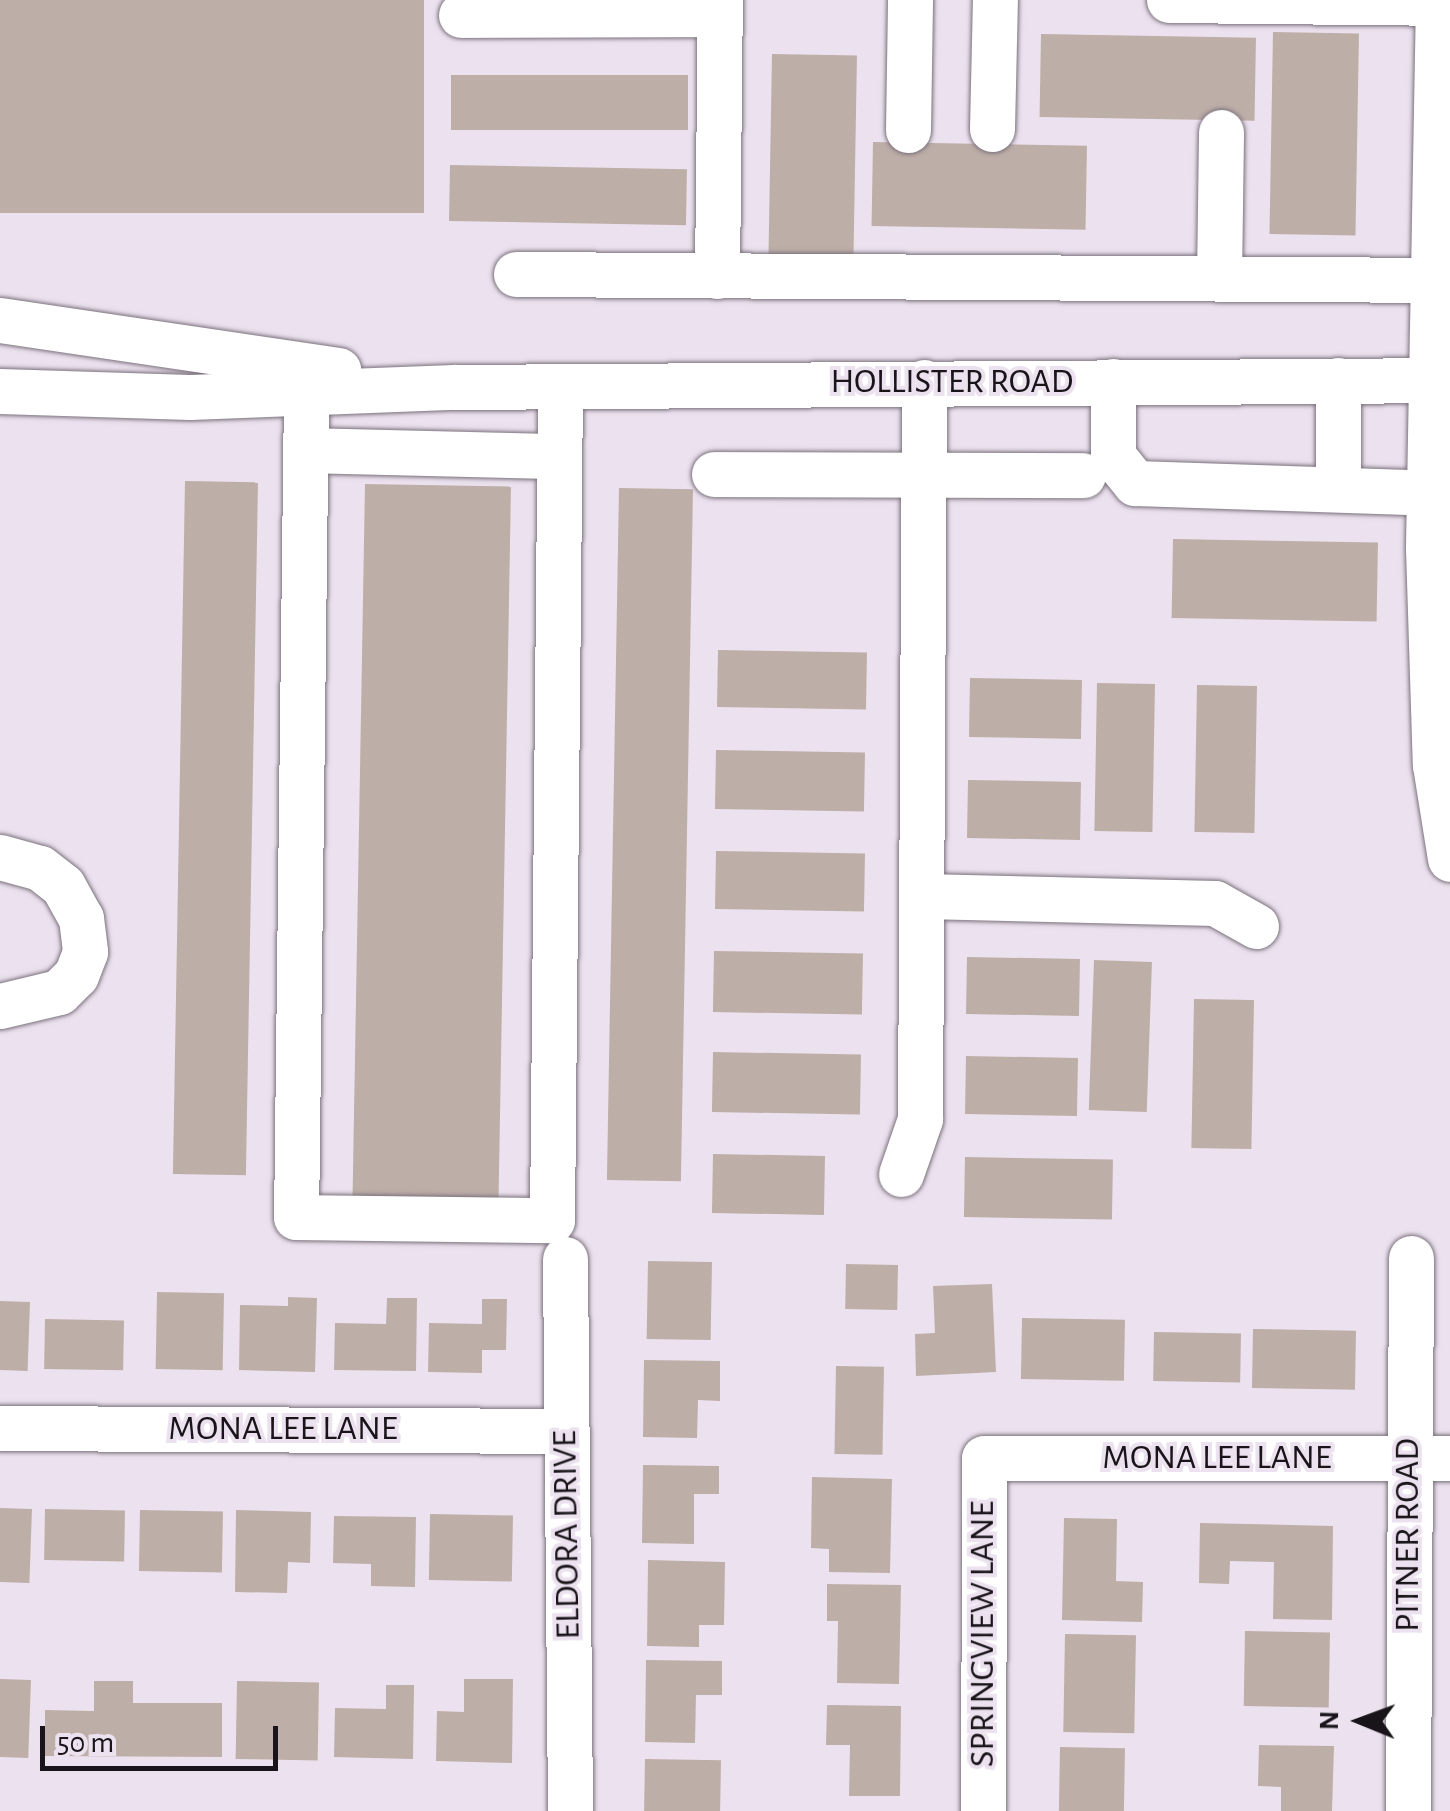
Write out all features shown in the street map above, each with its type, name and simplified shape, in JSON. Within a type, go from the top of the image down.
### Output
[{"type":"street","points":[[908,130],[910,0]]},
{"type":"street","points":[[992,130],[994,0]]},
{"type":"street","points":[[1169,0],[1442,2],[1442,380],[1430,493],[1435,765],[1450,859]]},
{"type":"street","points":[[462,15],[720,7],[717,276]]},
{"type":"street","points":[[1219,278],[1220,132]]},
{"type":"street","points":[[516,274],[1442,280]]},
{"type":"street","name":"HOLLISTER ROAD","points":[[0,320],[454,387]]},
{"type":"street","points":[[54,393],[61,326]]},
{"type":"street","points":[[1338,380],[1338,489]]},
{"type":"street","name":"HOLLISTER ROAD","points":[[0,392],[1442,380]]},
{"type":"street","points":[[1113,381],[1112,456],[1135,483],[1430,493]]},
{"type":"street","points":[[900,1174],[920,1119],[924,382]]},
{"type":"street","points":[[306,392],[296,1217],[552,1220],[560,386]]},
{"type":"street","points":[[306,450],[559,456]]},
{"type":"street","points":[[714,474],[1083,475]]},
{"type":"street","points":[[0,857],[40,868],[62,886],[82,918],[85,952],[76,975],[58,992],[0,1006]]},
{"type":"street","points":[[924,896],[1216,903],[1256,926]]},
{"type":"street","name":"PITNER ROAD","points":[[1408,1811],[1429,1458],[1411,1258]]},
{"type":"street","name":"ELDORA DRIVE","points":[[565,1259],[570,1811]]},
{"type":"street","name":"MONA LEE LANE","points":[[0,1428],[566,1431]]},
{"type":"street","name":"MONA LEE LANE","points":[[984,1458],[1429,1458]]},
{"type":"street","name":"SPRINGVIEW LANE","points":[[983,1811],[984,1458]]},
{"type":"building","points":[[0,0],[424,0],[424,213],[0,213]]},
{"type":"building","points":[[1273,32],[1359,34],[1355,235],[1269,234]]},
{"type":"building","points":[[1041,34],[1256,38],[1255,121],[1040,117]]},
{"type":"building","points":[[772,54],[857,55],[853,256],[768,255]]},
{"type":"building","points":[[451,75],[688,75],[688,130],[451,130]]},
{"type":"building","points":[[873,142],[1087,146],[1086,230],[872,226]]},
{"type":"building","points":[[450,165],[687,169],[686,225],[449,221]]},
{"type":"building","points":[[185,481],[258,482],[246,1175],[173,1174]]},
{"type":"building","points":[[365,484],[511,487],[498,1210],[352,1208]]},
{"type":"building","points":[[619,488],[693,489],[681,1181],[607,1180]]},
{"type":"building","points":[[1173,539],[1378,543],[1377,622],[1172,618]]},
{"type":"building","points":[[718,650],[867,653],[866,710],[717,707]]},
{"type":"building","points":[[970,678],[1082,680],[1081,739],[969,737]]},
{"type":"building","points":[[1097,683],[1155,684],[1152,832],[1094,831]]},
{"type":"building","points":[[1197,685],[1257,686],[1254,833],[1194,832]]},
{"type":"building","points":[[716,750],[865,753],[864,812],[715,809]]},
{"type":"building","points":[[968,780],[1081,782],[1080,840],[967,838]]},
{"type":"building","points":[[716,851],[865,854],[864,912],[715,909]]},
{"type":"building","points":[[714,951],[863,954],[862,1015],[713,1012]]},
{"type":"building","points":[[967,957],[1080,959],[1079,1016],[966,1014]]},
{"type":"building","points":[[1094,960],[1152,962],[1147,1112],[1089,1110]]},
{"type":"building","points":[[1194,999],[1254,1000],[1251,1149],[1191,1148]]},
{"type":"building","points":[[713,1052],[861,1055],[860,1115],[712,1112]]},
{"type":"building","points":[[966,1056],[1078,1058],[1077,1116],[965,1114]]},
{"type":"building","points":[[713,1154],[825,1156],[824,1215],[712,1213]]},
{"type":"building","points":[[965,1157],[1113,1160],[1112,1220],[964,1217]]},
{"type":"building","points":[[648,1261],[712,1262],[711,1340],[647,1339]]},
{"type":"building","points":[[846,1264],[898,1265],[897,1310],[845,1309]]},
{"type":"building","points":[[992,1284],[996,1372],[916,1376],[915,1334],[935,1333],[933,1286]]},
{"type":"building","points":[[157,1292],[224,1293],[223,1370],[156,1369]]},
{"type":"building","points":[[288,1297],[317,1298],[315,1372],[239,1370],[240,1305],[288,1306]]},
{"type":"building","points":[[387,1298],[417,1298],[416,1371],[334,1370],[335,1323],[386,1324]]},
{"type":"building","points":[[482,1299],[507,1299],[506,1350],[482,1350],[482,1373],[428,1372],[429,1323],[482,1324]]},
{"type":"building","points":[[0,1301],[30,1302],[28,1371],[0,1370]]},
{"type":"building","points":[[1022,1318],[1125,1320],[1124,1381],[1021,1379]]},
{"type":"building","points":[[45,1319],[124,1320],[123,1370],[44,1369]]},
{"type":"building","points":[[1253,1329],[1356,1331],[1355,1390],[1252,1388]]},
{"type":"building","points":[[1154,1332],[1241,1334],[1240,1383],[1153,1381]]},
{"type":"building","points":[[644,1360],[720,1361],[720,1401],[698,1400],[697,1438],[643,1437]]},
{"type":"building","points":[[836,1366],[884,1367],[882,1455],[834,1454]]},
{"type":"building","points":[[643,1465],[719,1466],[719,1494],[694,1494],[694,1544],[642,1543]]},
{"type":"building","points":[[812,1477],[892,1479],[890,1573],[829,1572],[829,1549],[811,1548]]},
{"type":"building","points":[[0,1508],[32,1509],[29,1583],[0,1582]]},
{"type":"building","points":[[45,1509],[125,1510],[124,1561],[44,1560]]},
{"type":"building","points":[[140,1510],[223,1511],[222,1572],[139,1571]]},
{"type":"building","points":[[236,1510],[311,1512],[310,1563],[288,1562],[287,1593],[235,1592]]},
{"type":"building","points":[[430,1514],[513,1515],[512,1581],[429,1580]]},
{"type":"building","points":[[334,1516],[416,1517],[415,1587],[371,1586],[371,1564],[333,1563]]},
{"type":"building","points":[[1064,1518],[1117,1519],[1116,1581],[1143,1582],[1142,1622],[1062,1620]]},
{"type":"building","points":[[1200,1523],[1333,1526],[1332,1620],[1273,1619],[1274,1562],[1230,1561],[1229,1584],[1199,1583]]},
{"type":"building","points":[[648,1560],[725,1562],[724,1625],[699,1625],[699,1647],[647,1646]]},
{"type":"building","points":[[827,1584],[901,1585],[899,1684],[837,1683],[838,1621],[827,1621]]},
{"type":"building","points":[[1245,1631],[1330,1632],[1329,1707],[1244,1706]]},
{"type":"building","points":[[1065,1634],[1136,1635],[1134,1733],[1063,1732]]},
{"type":"building","points":[[646,1660],[722,1661],[722,1695],[696,1695],[695,1743],[645,1742]]},
{"type":"building","points":[[0,1679],[31,1680],[28,1758],[0,1757]]},
{"type":"building","points":[[464,1679],[513,1679],[512,1763],[436,1761],[437,1711],[464,1712]]},
{"type":"building","points":[[94,1681],[133,1681],[133,1703],[222,1703],[222,1757],[45,1756],[45,1710],[94,1711]]},
{"type":"building","points":[[237,1681],[319,1682],[318,1760],[236,1759]]},
{"type":"building","points":[[386,1685],[414,1685],[413,1759],[334,1757],[335,1708],[386,1709]]},
{"type":"building","points":[[827,1705],[901,1706],[900,1796],[849,1796],[850,1745],[826,1745]]},
{"type":"building","points":[[1259,1745],[1334,1746],[1332,1811],[1281,1811],[1281,1787],[1258,1786]]},
{"type":"building","points":[[1060,1747],[1125,1748],[1124,1811],[1059,1811]]},
{"type":"building","points":[[645,1759],[721,1760],[720,1811],[644,1811]]}]
